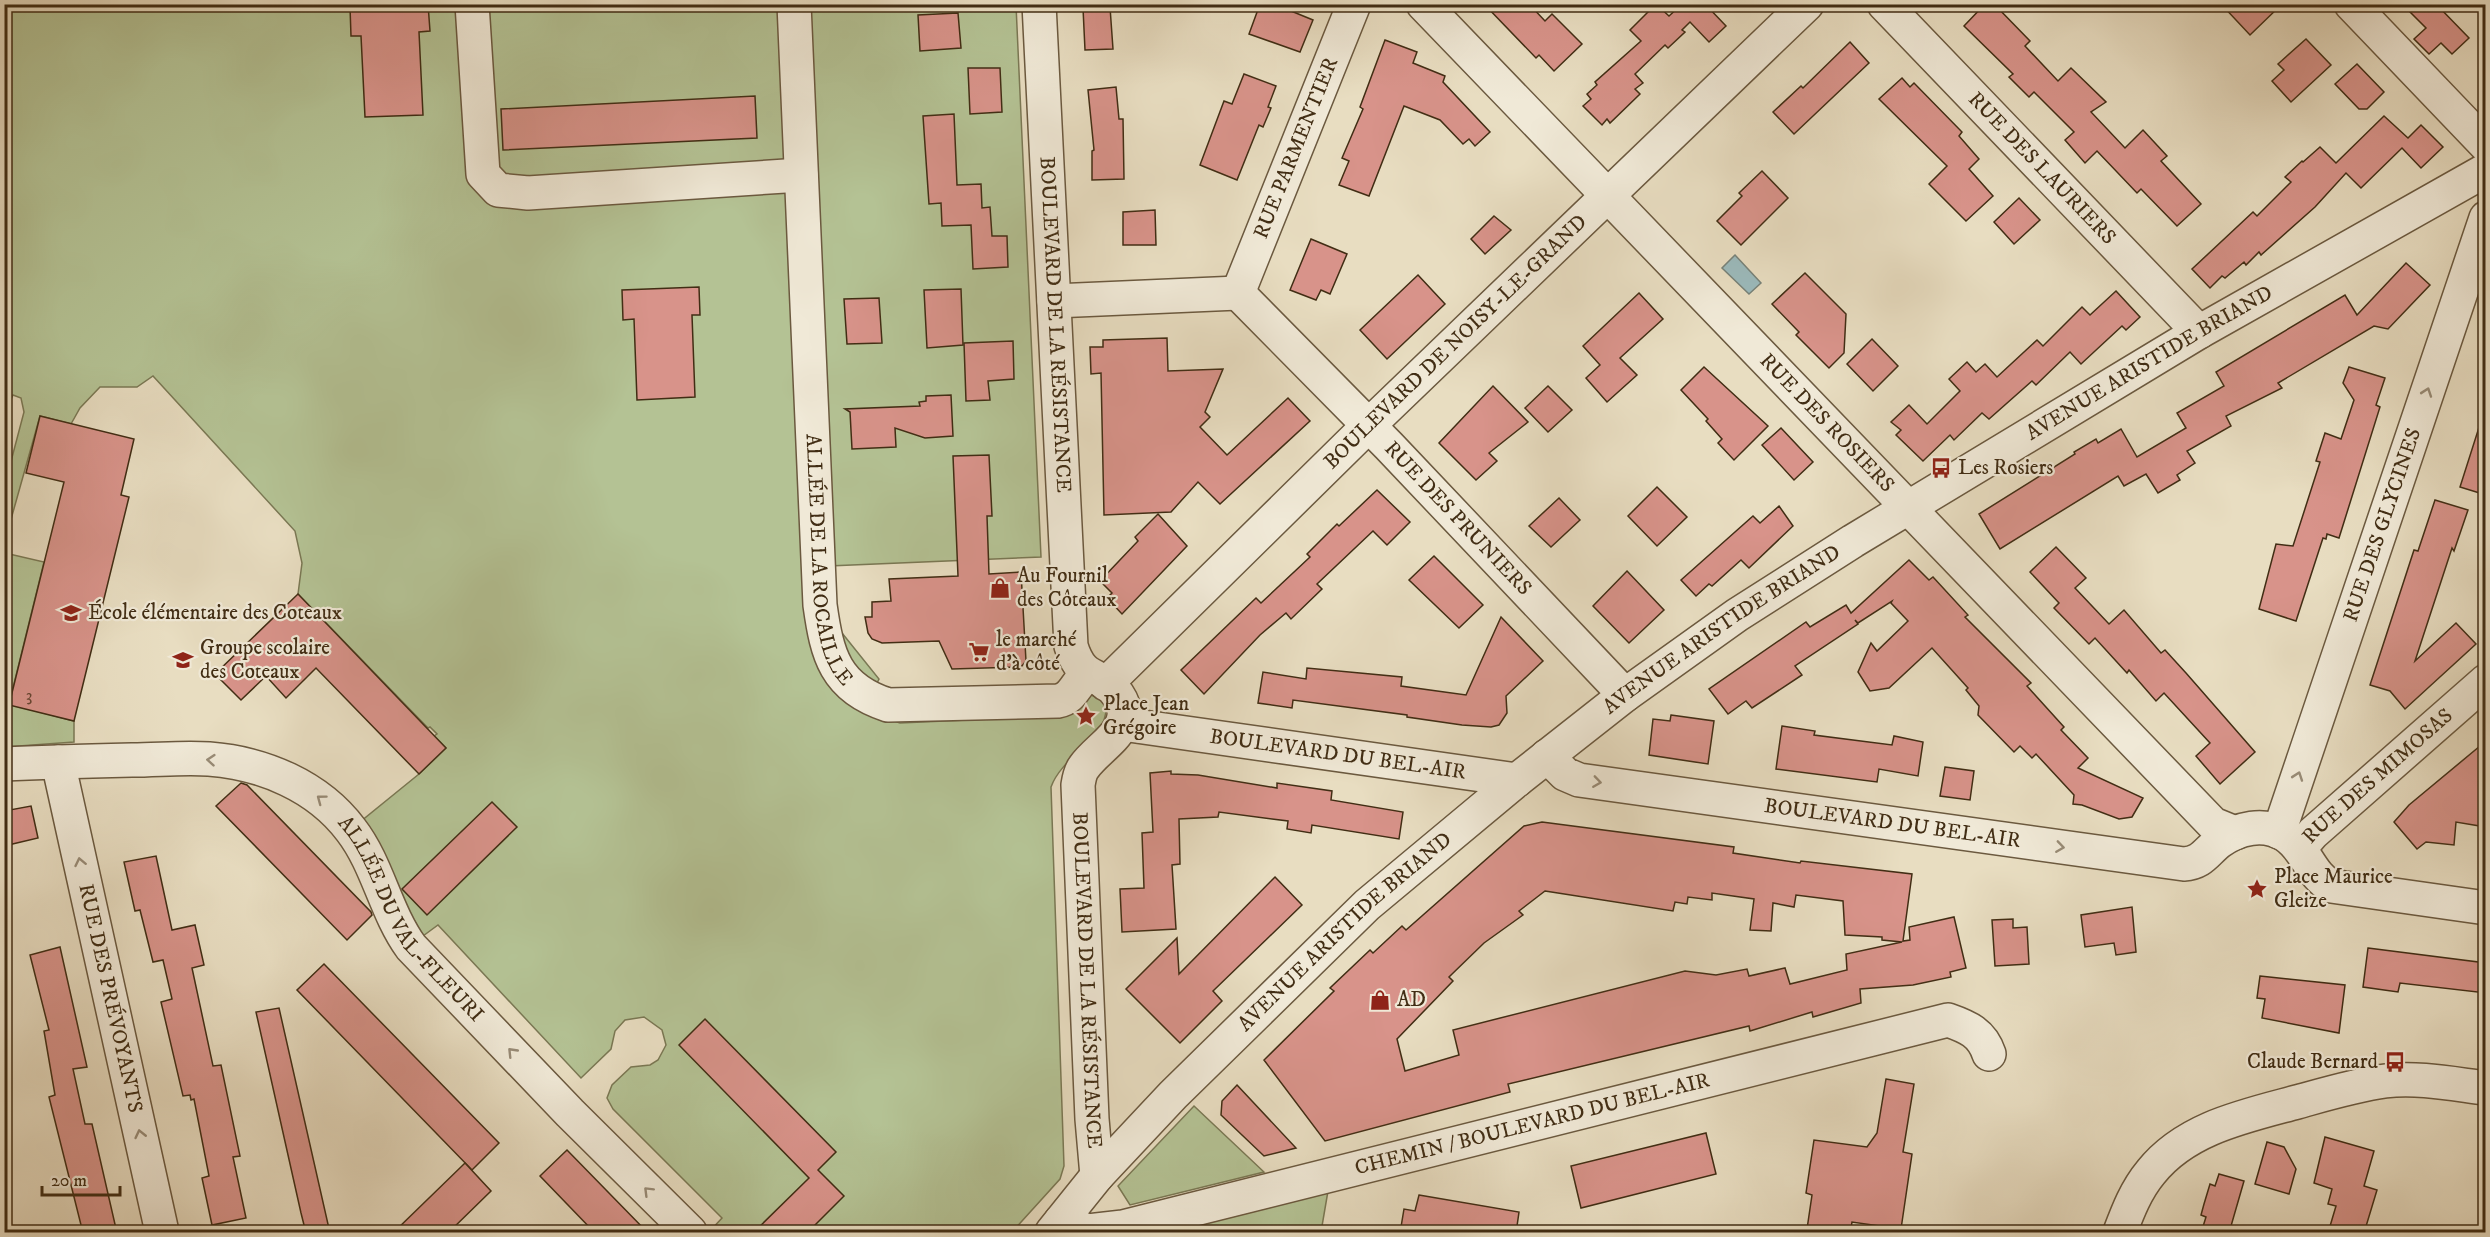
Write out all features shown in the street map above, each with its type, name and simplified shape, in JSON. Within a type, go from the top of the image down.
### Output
[{"type":"street","points":[[472,4],[483,174],[498,190],[528,193],[801,175]]},
{"type":"street","name":"ALLÉE DE LA ROCAILLE","points":[[794,4],[820,605],[826,647],[840,674],[865,698],[888,705],[1064,700],[1073,694],[1083,678],[1098,679]]},
{"type":"street","name":"BOULEVARD DE LA RÉSISTANCE","points":[[1039,4],[1071,646],[1080,667],[1098,679]]},
{"type":"street","name":"RUE PARMENTIER","points":[[1238,293],[1354,4]]},
{"type":"street","name":"RUE DES ROSIERS","points":[[1423,4],[1907,509],[2213,824],[2235,833]]},
{"type":"street","name":"BOULEVARD DE NOISY-LE-GRAND","points":[[1098,679],[1368,426],[1807,4]]},
{"type":"street","name":"RUE DES LAURIERS","points":[[1884,4],[2199,332]]},
{"type":"street","points":[[2351,4],[2486,145]]},
{"type":"street","name":"AVENUE ARISTIDE BRIAND","points":[[1057,1227],[1097,1176],[1173,1095],[1367,905],[1517,780],[1624,695],[1737,615],[1907,509],[2199,332],[2486,170]]},
{"type":"street","name":"RUE DES GLYCINES","points":[[2290,840],[2486,218]]},
{"type":"street","points":[[1054,301],[1238,293]]},
{"type":"street","name":"RUE DES PRUNIERS","points":[[1238,293],[1624,695]]},
{"type":"street","points":[[1098,679],[1116,692],[1122,703],[1124,713],[1122,724]]},
{"type":"street","name":"RUE DES MIMOSAS","points":[[2290,840],[2313,833],[2486,681]]},
{"type":"street","name":"BOULEVARD DE LA RÉSISTANCE","points":[[1097,1176],[1092,1119],[1078,785],[1082,770],[1113,740],[1122,724]]},
{"type":"street","name":"BOULEVARD DU BEL-AIR","points":[[1122,724],[1517,780]]},
{"type":"street","name":"BOULEVARD DU BEL-AIR","points":[[1547,756],[1565,774],[1579,780],[2184,864],[2203,859],[2218,843],[2235,833]]},
{"type":"street","name":"ALLÉE DU VAL-FLEURI","points":[[4,764],[208,759],[263,770],[292,781],[313,794],[332,808],[352,830],[365,852],[394,921],[411,946],[570,1113],[690,1233]]},
{"type":"street","name":"RUE DES PRÉVOYANTS","points":[[58,762],[162,1233]]},
{"type":"street","points":[[2235,833],[2252,827],[2290,840],[2320,879],[2331,886],[2486,908]]},
{"type":"street","name":"CHEMIN / BOULEVARD DU BEL-AIR","points":[[1057,1227],[1073,1227],[1088,1231],[1123,1227],[1948,1020],[1971,1027],[1985,1042],[1989,1054]]},
{"type":"street","points":[[2120,1233],[2130,1205],[2151,1171],[2187,1141],[2226,1122],[2335,1091],[2386,1081],[2413,1080],[2486,1088]]},
{"type":"green space","points":[[5,5],[1016,5],[1041,557],[805,567],[838,628],[879,679],[863,711],[900,723],[1061,716],[1091,695],[1102,699],[1106,706],[1105,718],[1100,728],[1065,765],[1051,787],[1064,1166],[1060,1179],[1012,1232],[709,1232],[722,1218],[613,1109],[607,1098],[612,1085],[631,1067],[650,1065],[658,1060],[666,1045],[662,1030],[644,1017],[625,1020],[615,1031],[611,1049],[581,1078],[438,925],[423,936],[360,822],[419,774],[446,748],[434,736],[437,734],[430,727],[428,728],[298,594],[302,563],[295,531],[153,376],[137,387],[100,387],[80,408],[71,424],[40,416],[8,530],[5,529],[5,484],[24,412],[21,398],[13,395],[5,413]]},
{"type":"green space","points":[[5,553],[44,562],[9,704],[74,721],[74,742],[5,747]]},
{"type":"green space","points":[[1194,1106],[1264,1172],[1130,1205],[1118,1186]]},
{"type":"green space","points":[[1328,1191],[1321,1232],[1171,1232],[1176,1231]]},
{"type":"water","points":[[1735,255],[1761,283],[1749,294],[1722,268]]},
{"type":"building","points":[[428,4],[430,31],[419,32],[423,115],[365,117],[361,36],[351,36],[350,7]]},
{"type":"building","points":[[1260,4],[1274,4],[1313,20],[1300,52],[1249,34]]},
{"type":"building","points":[[1484,4],[1529,4],[1545,21],[1552,14],[1582,44],[1554,71],[1539,55],[1536,58]]},
{"type":"building","points":[[1656,4],[1669,16],[1681,5],[1687,11],[1693,4],[1705,4],[1726,26],[1709,42],[1690,22],[1682,30],[1685,32],[1668,48],[1665,45],[1635,74],[1643,83],[1635,89],[1640,94],[1610,123],[1607,119],[1602,125],[1583,106],[1591,99],[1587,94],[1597,85],[1595,82],[1641,41],[1630,30]]},
{"type":"building","points":[[1985,4],[1994,4],[2030,41],[2025,46],[2058,81],[2071,68],[2106,102],[2091,112],[2125,148],[2143,130],[2167,156],[2161,161],[2201,204],[2177,226],[2141,189],[2137,193],[2097,151],[2085,163],[2065,140],[2074,132],[2034,92],[2029,97],[2009,77],[2013,74],[1964,26]]},
{"type":"building","points":[[2221,4],[2282,4],[2250,35]]},
{"type":"building","points":[[2402,4],[2436,4],[2469,38],[2452,54],[2441,43],[2429,54],[2414,39],[2426,28]]},
{"type":"building","points":[[1110,7],[1113,49],[1085,50],[1083,8]]},
{"type":"building","points":[[958,13],[961,48],[920,51],[918,15]]},
{"type":"building","points":[[2306,39],[2331,65],[2291,102],[2272,81],[2284,70],[2278,64]]},
{"type":"building","points":[[1385,40],[1417,52],[1413,63],[1445,76],[1443,82],[1490,132],[1475,146],[1469,139],[1463,144],[1440,120],[1404,106],[1369,196],[1339,185],[1349,161],[1342,158],[1363,109],[1360,107]]},
{"type":"building","points":[[1850,42],[1869,63],[1794,134],[1773,112],[1801,86],[1803,88]]},
{"type":"building","points":[[2357,64],[2384,92],[2367,109],[2359,109],[2335,84]]},
{"type":"building","points":[[968,68],[1000,68],[1002,112],[970,114]]},
{"type":"building","points":[[1244,74],[1276,86],[1268,107],[1271,108],[1263,127],[1259,125],[1237,180],[1200,165],[1224,101],[1232,104]]},
{"type":"building","points":[[1902,78],[1910,87],[1914,83],[1962,132],[1959,136],[1979,159],[1969,169],[1993,196],[1966,221],[1929,184],[1947,166],[1879,99]]},
{"type":"building","points":[[1116,87],[1119,119],[1123,119],[1124,179],[1092,180],[1092,151],[1094,150],[1088,90]]},
{"type":"building","points":[[755,96],[757,138],[503,150],[501,109]]},
{"type":"building","points":[[954,114],[957,185],[981,184],[982,208],[990,207],[992,236],[1007,236],[1008,267],[973,269],[971,225],[942,226],[941,203],[929,204],[923,116]]},
{"type":"building","points":[[2384,116],[2408,138],[2421,125],[2443,147],[2421,168],[2402,148],[2361,188],[2346,173],[2315,207],[2261,255],[2259,252],[2246,265],[2244,262],[2225,278],[2222,276],[2210,288],[2192,269],[2253,212],[2257,216],[2291,182],[2285,177],[2302,161],[2320,147],[2336,163]]},
{"type":"building","points":[[1762,171],[1788,198],[1741,245],[1717,221],[1742,196],[1739,193]]},
{"type":"building","points":[[2019,198],[2040,220],[2014,244],[1994,222]]},
{"type":"building","points":[[1155,210],[1156,245],[1123,245],[1123,212]]},
{"type":"building","points":[[1494,216],[1511,230],[1485,254],[1471,239]]},
{"type":"building","points":[[1311,239],[1347,254],[1330,294],[1321,290],[1316,300],[1290,290]]},
{"type":"building","points":[[2406,263],[2430,285],[2388,329],[2374,326],[2278,383],[2282,388],[2226,416],[2231,426],[2187,451],[2195,463],[2177,475],[2180,480],[2158,493],[2146,474],[2124,486],[2118,476],[2000,549],[1979,514],[2075,454],[2074,452],[2096,439],[2098,443],[2121,429],[2137,457],[2186,428],[2177,413],[2224,386],[2216,372],[2345,295],[2357,315]]},
{"type":"building","points":[[1805,273],[1846,314],[1844,353],[1829,368],[1796,335],[1799,332],[1772,304]]},
{"type":"building","points":[[1418,275],[1445,304],[1387,359],[1360,330]]},
{"type":"building","points":[[699,287],[700,315],[692,315],[695,397],[637,400],[634,319],[623,320],[622,290]]},
{"type":"building","points":[[961,289],[963,345],[927,348],[924,290]]},
{"type":"building","points":[[2116,291],[2140,317],[2126,330],[2122,326],[2081,364],[2070,352],[2036,385],[2032,381],[1989,419],[1982,413],[1954,440],[1950,435],[1923,461],[1896,435],[1901,430],[1891,422],[1909,405],[1927,424],[1960,391],[1949,379],[1967,362],[1976,372],[1985,364],[1997,377],[2037,340],[2043,346],[2082,307],[2090,315]]},
{"type":"building","points":[[1639,293],[1663,319],[1620,358],[1637,375],[1607,402],[1586,378],[1600,365],[1583,346]]},
{"type":"building","points":[[879,298],[882,343],[847,344],[844,299]]},
{"type":"building","points":[[1167,338],[1168,371],[1223,369],[1205,412],[1210,417],[1200,427],[1227,455],[1288,398],[1310,421],[1220,504],[1198,482],[1171,512],[1104,515],[1101,373],[1091,374],[1090,347],[1103,347],[1103,340]]},
{"type":"building","points":[[1872,339],[1898,366],[1873,391],[1847,364]]},
{"type":"building","points":[[1013,341],[1014,379],[988,381],[990,400],[966,401],[964,343]]},
{"type":"building","points":[[1704,367],[1768,426],[1734,460],[1718,443],[1722,439],[1706,421],[1708,419],[1681,390]]},
{"type":"building","points":[[2349,367],[2385,378],[2376,405],[2380,407],[2339,538],[2327,534],[2326,539],[2323,538],[2296,621],[2259,609],[2276,544],[2293,546],[2320,462],[2316,461],[2325,433],[2341,439],[2354,400],[2343,383]]},
{"type":"building","points":[[1493,386],[1528,422],[1489,453],[1497,461],[1476,480],[1439,443]]},
{"type":"building","points":[[1548,386],[1572,410],[1548,432],[1525,408]]},
{"type":"building","points":[[951,395],[953,436],[925,438],[895,428],[896,447],[852,449],[850,412],[845,409],[920,406],[919,402],[926,401],[926,396]]},
{"type":"building","points":[[40,416],[134,439],[121,495],[129,497],[74,721],[9,705],[64,482],[26,473]]},
{"type":"building","points":[[2481,421],[2486,422],[2486,495],[2460,487]]},
{"type":"building","points":[[1781,428],[1813,462],[1794,480],[1762,445]]},
{"type":"building","points":[[989,455],[992,516],[987,516],[989,574],[1021,572],[1026,661],[1021,667],[952,669],[939,641],[882,643],[872,639],[868,633],[865,617],[872,617],[872,602],[891,601],[889,579],[958,576],[953,456]]},
{"type":"building","points":[[1657,487],[1687,517],[1657,546],[1628,516]]},
{"type":"building","points":[[1377,490],[1410,522],[1387,545],[1373,531],[1317,584],[1322,589],[1291,619],[1286,613],[1260,635],[1204,694],[1181,670],[1256,598],[1261,603],[1310,557],[1307,554],[1337,524],[1339,526]]},
{"type":"building","points":[[1559,498],[1580,520],[1551,547],[1529,526]]},
{"type":"building","points":[[2435,500],[2468,510],[2454,551],[2452,548],[2415,661],[2456,623],[2476,644],[2405,709],[2390,691],[2370,685],[2414,550],[2418,551]]},
{"type":"building","points":[[1779,506],[1793,526],[1749,568],[1741,560],[1712,586],[1709,584],[1696,596],[1681,580],[1753,516],[1760,523]]},
{"type":"building","points":[[1158,514],[1187,546],[1122,614],[1107,598],[1112,593],[1100,581],[1138,541],[1135,537]]},
{"type":"building","points":[[2056,547],[2086,578],[2075,588],[2109,624],[2124,610],[2161,653],[2165,650],[2255,752],[2220,784],[2196,756],[2210,743],[2164,693],[2156,701],[2129,670],[2127,673],[2095,638],[2089,644],[2054,608],[2059,603],[2030,572]]},
{"type":"building","points":[[1434,556],[1483,605],[1459,628],[1409,580]]},
{"type":"building","points":[[1909,560],[1929,580],[1933,577],[1968,615],[1965,617],[2031,683],[2027,686],[2064,727],[2061,730],[2088,758],[2078,768],[2143,798],[2132,817],[2119,819],[2082,805],[2073,804],[2074,795],[2036,754],[2032,758],[2020,746],[2014,752],[1978,715],[1979,706],[1966,690],[1968,688],[1932,648],[1889,688],[1870,691],[1858,672],[1871,643],[1877,651],[1908,621],[1891,603],[1892,601],[1858,623],[1855,620],[1858,624],[1795,666],[1802,675],[1752,708],[1746,701],[1728,714],[1709,689],[1806,622],[1810,627],[1846,605],[1851,613]]},
{"type":"building","points":[[1627,571],[1664,610],[1629,643],[1593,606]]},
{"type":"building","points":[[298,594],[446,748],[419,774],[316,668],[286,698],[266,676],[241,700],[215,674]]},
{"type":"building","points":[[1501,617],[1543,661],[1506,696],[1507,713],[1499,725],[1491,727],[1462,725],[1407,717],[1407,715],[1293,700],[1292,708],[1258,703],[1263,672],[1306,679],[1307,668],[1402,677],[1401,686],[1466,695]]},
{"type":"building","points":[[1671,715],[1714,721],[1708,764],[1649,755],[1653,719],[1670,721]]},
{"type":"building","points":[[1782,726],[1815,731],[1814,735],[1892,745],[1894,736],[1923,742],[1918,776],[1879,769],[1877,782],[1776,769]]},
{"type":"building","points":[[2486,741],[2486,827],[2456,822],[2454,845],[2426,842],[2417,849],[2394,822],[2409,805]]},
{"type":"building","points":[[1945,767],[1974,771],[1970,800],[1940,796]]},
{"type":"building","points":[[1171,771],[1171,774],[1198,775],[1277,788],[1277,783],[1332,791],[1331,800],[1403,812],[1399,839],[1312,825],[1311,833],[1287,829],[1288,821],[1219,812],[1218,817],[1179,819],[1180,864],[1172,865],[1176,929],[1122,932],[1120,889],[1144,888],[1142,833],[1153,832],[1150,773]]},
{"type":"building","points":[[241,783],[247,785],[371,912],[372,915],[347,940],[216,806]]},
{"type":"building","points":[[492,802],[517,827],[427,915],[402,889]]},
{"type":"building","points":[[31,806],[38,838],[4,846],[4,811]]},
{"type":"building","points":[[1542,822],[1734,847],[1733,853],[1800,863],[1801,861],[1912,874],[1903,941],[1910,940],[1909,927],[1954,917],[1966,968],[1950,972],[1951,977],[1913,985],[1860,989],[1861,1003],[1813,1017],[1812,1012],[1750,1031],[1749,1026],[1508,1084],[1510,1092],[1325,1141],[1264,1060],[1334,991],[1330,988],[1370,950],[1373,953],[1402,926],[1406,930],[1524,826]],"holes":[[[1545,891],[1673,911],[1675,902],[1687,904],[1688,897],[1712,900],[1712,893],[1754,899],[1750,930],[1771,931],[1773,903],[1794,907],[1796,895],[1843,901],[1845,935],[1882,937],[1882,940],[1902,942],[1846,954],[1847,970],[1790,984],[1785,968],[1749,976],[1747,969],[1716,975],[1685,971],[1453,1030],[1459,1055],[1405,1071],[1397,1039],[1453,981],[1449,977],[1484,943],[1523,915],[1519,911]]]},
{"type":"building","points":[[156,856],[172,930],[195,925],[204,965],[192,968],[213,1066],[221,1065],[240,1156],[233,1157],[246,1218],[212,1225],[202,1178],[209,1176],[194,1099],[191,1100],[190,1095],[183,1096],[161,1002],[172,999],[163,960],[153,962],[140,910],[135,911],[124,862]]},
{"type":"building","points":[[1275,877],[1302,905],[1213,991],[1222,1001],[1180,1043],[1126,989],[1177,938],[1179,974]]},
{"type":"building","points":[[2132,907],[2136,952],[2116,955],[2114,943],[2085,947],[2081,915]]},
{"type":"building","points":[[2013,919],[2013,928],[2027,927],[2029,964],[1995,966],[1992,920]]},
{"type":"building","points":[[60,947],[87,1067],[73,1069],[85,1124],[92,1124],[117,1233],[83,1233],[49,1097],[55,1095],[44,1031],[49,1030],[30,955]]},
{"type":"building","points":[[2368,948],[2486,963],[2486,993],[2400,983],[2398,992],[2363,987]]},
{"type":"building","points":[[324,964],[499,1143],[472,1170],[297,990]]},
{"type":"building","points":[[2260,976],[2345,985],[2339,1033],[2262,1018],[2265,999],[2257,998]]},
{"type":"building","points":[[279,1008],[330,1233],[306,1233],[301,1213],[256,1012]]},
{"type":"building","points":[[705,1019],[836,1152],[818,1170],[844,1196],[807,1233],[753,1233],[809,1178],[679,1045]]},
{"type":"building","points":[[1886,1079],[1914,1084],[1903,1152],[1912,1154],[1901,1229],[1852,1222],[1850,1233],[1807,1229],[1812,1195],[1806,1193],[1814,1140],[1867,1147],[1877,1133]]},
{"type":"building","points":[[1237,1085],[1296,1148],[1264,1156],[1221,1115],[1222,1101]]},
{"type":"building","points":[[1706,1133],[1716,1174],[1581,1208],[1571,1166]]},
{"type":"building","points":[[2325,1137],[2374,1151],[2364,1186],[2377,1190],[2364,1233],[2328,1233],[2336,1206],[2328,1204],[2332,1189],[2314,1183]]},
{"type":"building","points":[[2267,1142],[2284,1147],[2296,1169],[2289,1194],[2255,1184]]},
{"type":"building","points":[[567,1150],[648,1233],[595,1233],[540,1176]]},
{"type":"building","points":[[465,1163],[491,1191],[448,1233],[393,1233]]},
{"type":"building","points":[[2219,1174],[2244,1181],[2229,1233],[2201,1233],[2206,1217],[2201,1215],[2210,1184],[2215,1186]]},
{"type":"building","points":[[1419,1195],[1519,1212],[1516,1233],[1400,1233],[1404,1209],[1415,1211]]},
{"type":"place","name":"Les Rosiers","points":[[1941,468]]},
{"type":"place","name":"Au Fournil des Côteaux","points":[[1000,588]]},
{"type":"place","name":"École élémentaire des Coteaux","points":[[71,613]]},
{"type":"place","name":"le marché d'à côté","points":[[979,652]]},
{"type":"place","name":"Groupe scolaire des Coteaux","points":[[183,660]]},
{"type":"place","name":"Place Jean Grégoire","points":[[1086,716]]},
{"type":"place","name":"Place Maurice Gleize","points":[[2257,889]]},
{"type":"place","name":"AD","points":[[1380,1000]]},
{"type":"place","name":"Claude Bernard","points":[[2395,1062]]}]
